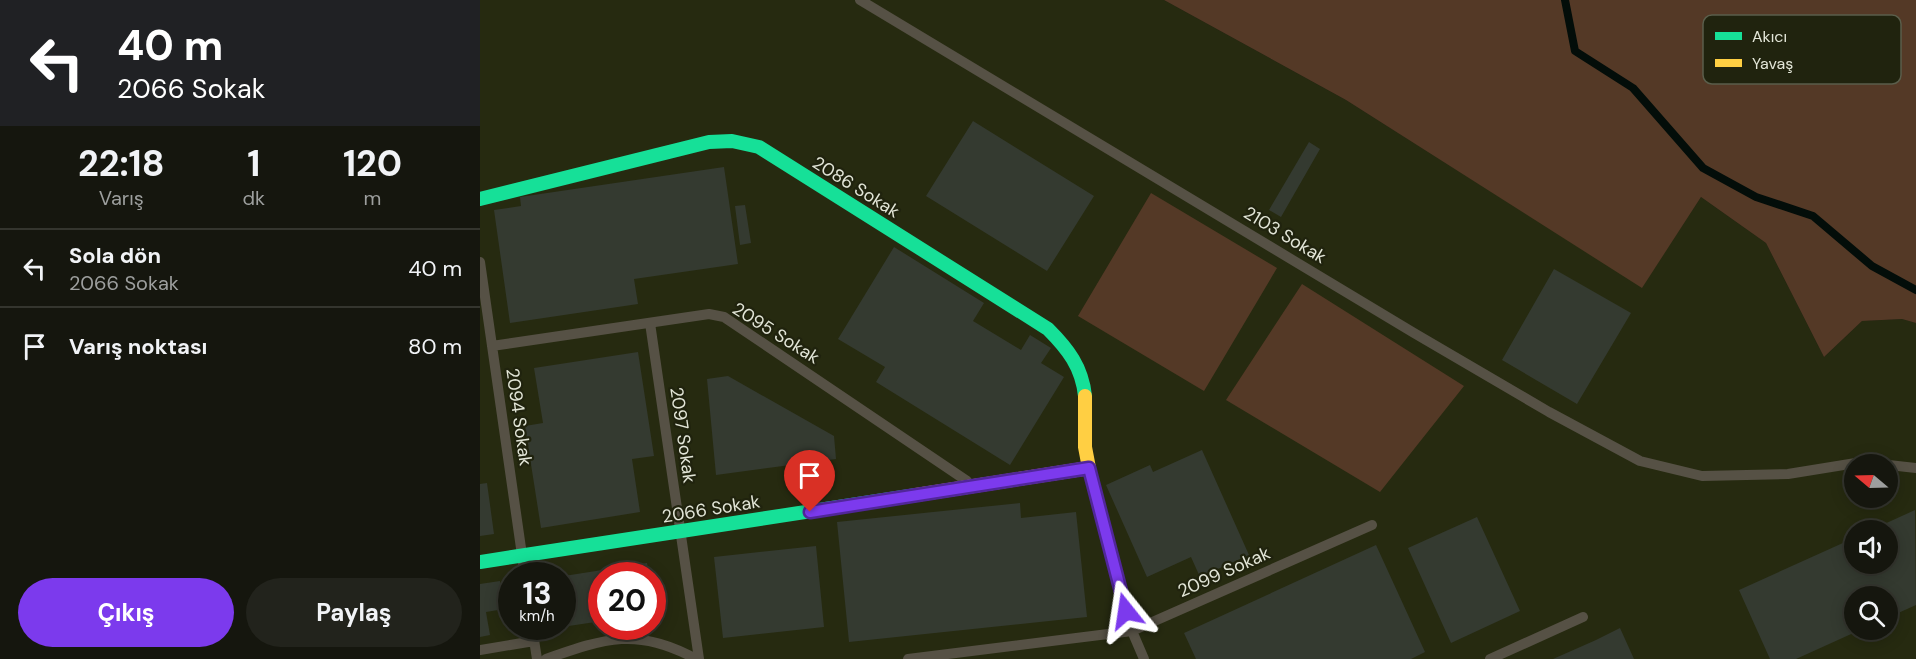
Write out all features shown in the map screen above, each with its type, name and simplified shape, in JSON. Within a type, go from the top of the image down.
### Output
[{"type":"street","name":"2086 Sokak","points":[[480,199],[709,142],[732,141],[759,147],[1048,329],[1063,341],[1075,358],[1084,381],[1084,449],[1089,468]]},
{"type":"street","name":"2066 Sokak","points":[[480,562],[1089,468]]},
{"type":"lane","name":"2103 Sokak","points":[[860,0],[1549,412],[1640,461],[1702,476],[1788,474],[1862,462],[1916,468]]},
{"type":"lane","name":"2094 Sokak","points":[[480,262],[523,562]]},
{"type":"lane","name":"2095 Sokak","points":[[492,346],[709,314],[724,317],[975,487]]},
{"type":"lane","name":"2097 Sokak","points":[[650,323],[698,659]]},
{"type":"lane","points":[[1089,468],[1132,631],[1144,659]]},
{"type":"lane","name":"2099 Sokak","points":[[908,659],[1132,631],[1372,525]]},
{"type":"lane","points":[[1490,659],[1583,617]]},
{"type":"lane","points":[[546,659],[600,640],[630,637],[656,642],[698,659]]},
{"type":"lane","points":[[480,650],[534,641],[537,659]]},
{"type":"shaded area","points":[[480,0],[1164,0],[1346,100],[1642,287],[1701,197],[1766,243],[1824,357],[1862,321],[1902,319],[1916,323],[1916,659],[480,659]]},
{"type":"shaded area","points":[[1164,0],[1916,0],[1916,323],[1902,319],[1862,321],[1824,357],[1766,243],[1701,197],[1642,288],[1346,100]]},
{"type":"shaded area","points":[[1151,193],[1277,268],[1204,391],[1078,316]]},
{"type":"shaded area","points":[[1302,284],[1464,386],[1380,492],[1226,400]]},
{"type":"building","points":[[973,121],[1094,196],[1047,271],[926,196]]},
{"type":"building","points":[[1309,142],[1320,149],[1281,217],[1269,210]]},
{"type":"building","points":[[724,167],[738,264],[634,279],[638,304],[510,323],[494,210],[521,206],[520,197]]},
{"type":"building","points":[[745,205],[751,243],[740,245],[735,206]]},
{"type":"building","points":[[894,247],[984,303],[973,321],[1021,350],[1030,335],[1051,348],[1041,363],[1064,377],[1010,465],[876,382],[885,367],[838,339]]},
{"type":"building","points":[[1554,269],[1631,313],[1577,404],[1502,360]]},
{"type":"building","points":[[638,352],[654,456],[632,459],[640,512],[541,528],[525,426],[543,423],[534,368]]},
{"type":"building","points":[[728,376],[834,436],[836,459],[716,475],[707,379]]},
{"type":"building","points":[[1202,450],[1249,555],[1200,577],[1191,557],[1147,577],[1106,485],[1150,465],[1153,472]]},
{"type":"building","points":[[487,483],[494,534],[480,536],[480,484]]},
{"type":"building","points":[[1020,503],[1021,518],[1076,512],[1087,617],[849,642],[837,522]]},
{"type":"building","points":[[1915,510],[1916,605],[1898,613],[1898,586],[1844,586],[1844,637],[1796,659],[1770,659],[1739,590],[1844,543],[1844,574],[1898,574],[1898,520],[1893,520]]},
{"type":"building","points":[[1477,517],[1520,611],[1451,643],[1408,548]]},
{"type":"building","points":[[1376,545],[1425,652],[1411,659],[1196,659],[1184,633]]},
{"type":"building","points":[[816,546],[824,627],[723,638],[714,557]]},
{"type":"building","points":[[588,572],[588,623],[576,625],[576,574]]},
{"type":"building","points":[[498,581],[498,610],[486,612],[490,635],[480,637],[480,584]]},
{"type":"building","points":[[1620,628],[1634,659],[1553,659],[1596,640]]},
{"type":"waterway","points":[[1565,0],[1575,51],[1633,88],[1703,168],[1756,197],[1813,216],[1872,266],[1916,290]]},
{"type":"traffic: fast","points":[[480,199],[709,142],[732,141],[759,147],[1048,329],[1073,359],[1081,376],[1085,396]]},
{"type":"traffic: fast","points":[[480,562],[916,495]]},
{"type":"traffic: slow","points":[[916,495],[1089,468],[1085,447],[1085,396]]},
{"type":"route","points":[[810,512],[1089,468],[1126,611]]}]
